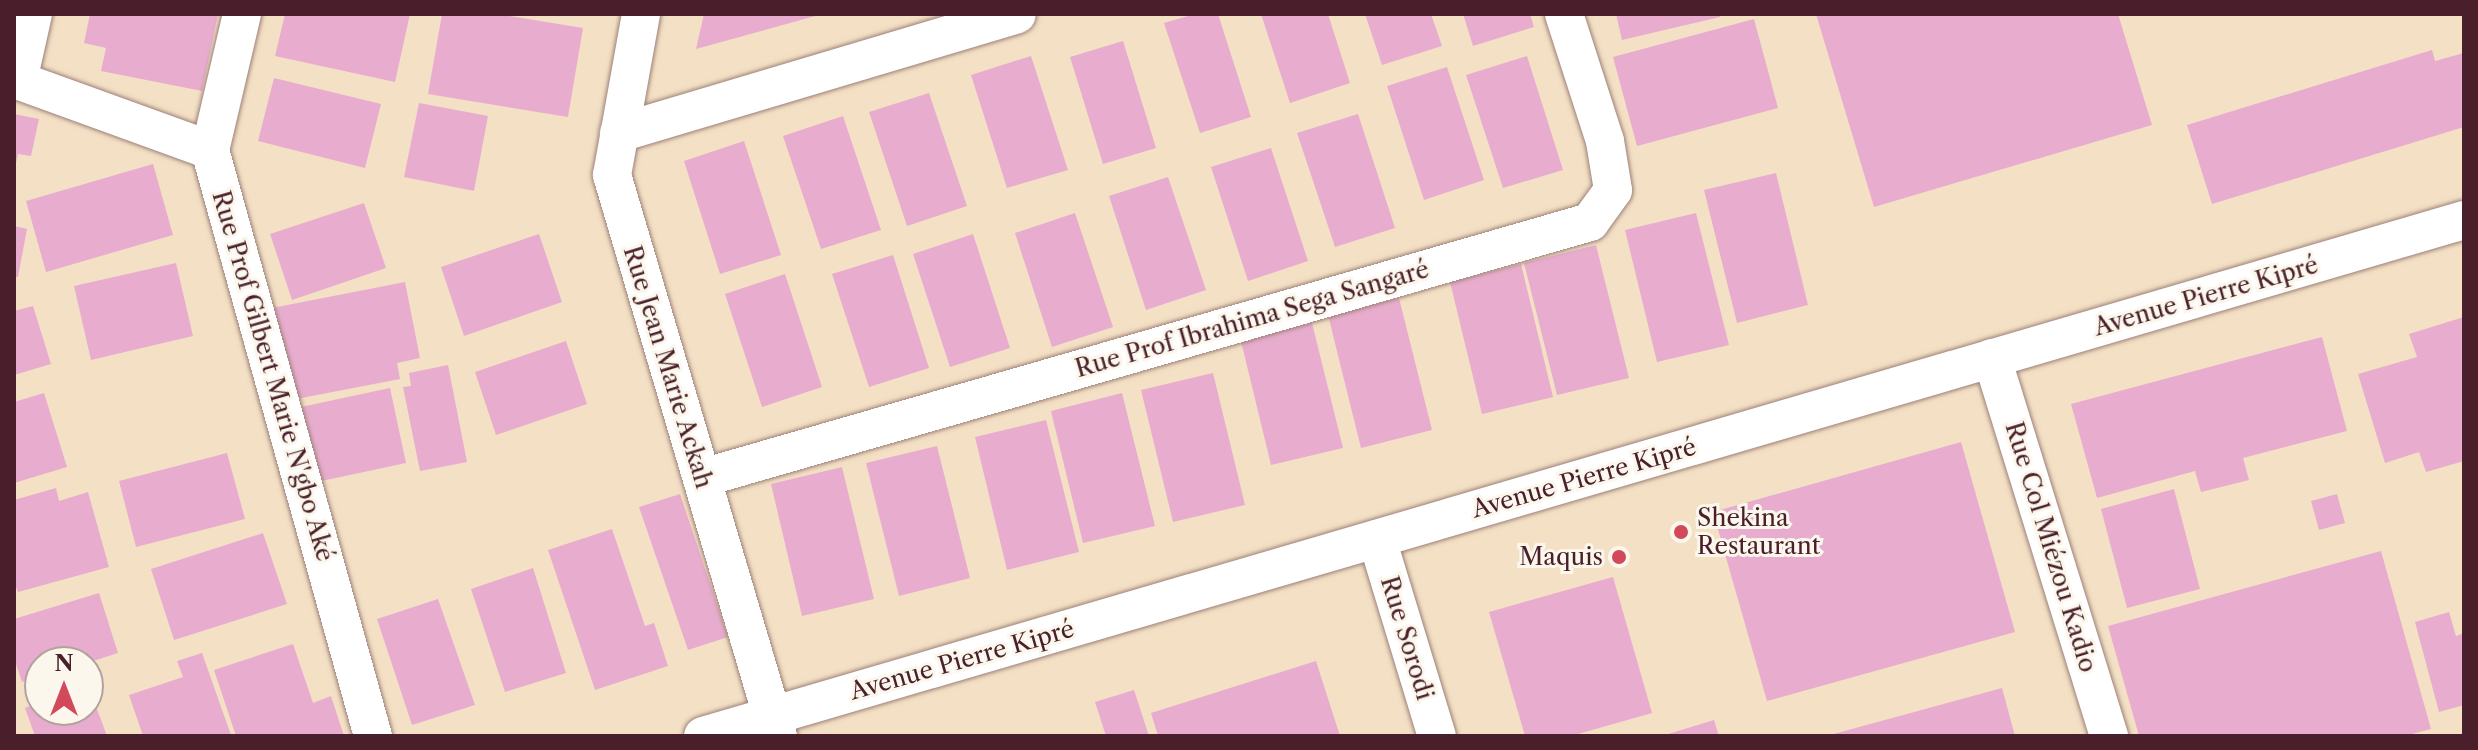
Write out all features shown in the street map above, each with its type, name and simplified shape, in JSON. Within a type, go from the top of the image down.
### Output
[{"type":"street","points":[[33,14],[16,80],[210,150]]},
{"type":"street","name":"Rue Prof Gilbert Marie N'gbo Aké","points":[[242,14],[210,150],[373,736]]},
{"type":"street","name":"Rue Jean Marie Ackah","points":[[641,14],[612,175],[775,726]]},
{"type":"street","points":[[619,133],[1017,14]]},
{"type":"street","name":"Rue Prof Ibrahima Sega Sangaré","points":[[702,478],[1590,222],[1613,190],[1605,141],[1564,14]]},
{"type":"street","name":"Avenue Pierre Kipré","points":[[703,736],[775,726],[1377,539],[2464,220]]},
{"type":"street","name":"Rue Col Miézou Kadio","points":[[1992,358],[2109,736]]},
{"type":"street","name":"Rue Sorodi","points":[[1377,539],[1437,736]]},
{"type":"building","points":[[90,14],[218,14],[202,91],[101,71],[106,48],[84,43]]},
{"type":"building","points":[[285,14],[410,14],[395,82],[275,56]]},
{"type":"building","points":[[442,14],[498,14],[583,28],[568,117],[428,94]]},
{"type":"building","points":[[704,14],[819,14],[819,15],[696,49]]},
{"type":"building","points":[[1195,14],[1218,14],[1251,117],[1200,133],[1164,23]]},
{"type":"building","points":[[1261,14],[1328,14],[1350,83],[1290,103]]},
{"type":"building","points":[[1365,14],[1431,14],[1442,46],[1382,65]]},
{"type":"building","points":[[1463,14],[1530,14],[1534,27],[1473,46]]},
{"type":"building","points":[[1616,14],[1720,14],[1720,17],[1622,40]]},
{"type":"building","points":[[1816,14],[2118,14],[2152,125],[1874,207]]},
{"type":"building","points":[[1754,19],[1778,108],[1637,146],[1613,57]]},
{"type":"building","points":[[1123,41],[1156,148],[1103,164],[1070,57]]},
{"type":"building","points":[[2432,50],[2435,61],[2464,53],[2464,127],[2212,204],[2187,125]]},
{"type":"building","points":[[1031,56],[1068,170],[1007,188],[971,75]]},
{"type":"building","points":[[1527,56],[1563,170],[1503,188],[1466,75]]},
{"type":"building","points":[[1447,67],[1484,180],[1424,200],[1387,86]]},
{"type":"building","points":[[274,78],[381,104],[365,168],[258,141]]},
{"type":"building","points":[[929,93],[967,206],[907,226],[869,112]]},
{"type":"building","points":[[419,103],[488,116],[474,191],[404,177]]},
{"type":"building","points":[[14,114],[39,119],[31,156],[18,154],[15,168]]},
{"type":"building","points":[[1358,114],[1395,228],[1335,247],[1297,133]]},
{"type":"building","points":[[843,116],[881,230],[821,249],[783,136]]},
{"type":"building","points":[[744,141],[781,255],[720,274],[684,161]]},
{"type":"building","points":[[1271,148],[1308,261],[1248,281],[1211,167]]},
{"type":"building","points":[[153,164],[173,235],[46,272],[26,201]]},
{"type":"building","points":[[1776,173],[1808,305],[1737,323],[1704,190]]},
{"type":"building","points":[[1168,177],[1206,290],[1146,310],[1109,196]]},
{"type":"building","points":[[364,203],[386,268],[292,300],[270,234]]},
{"type":"building","points":[[1075,213],[1113,327],[1052,347],[1015,233]]},
{"type":"building","points":[[1696,213],[1729,345],[1657,362],[1625,230]]},
{"type":"building","points":[[14,226],[27,229],[18,277],[14,277]]},
{"type":"building","points":[[539,234],[562,302],[464,336],[441,267]]},
{"type":"building","points":[[973,234],[1010,348],[950,367],[913,254]]},
{"type":"building","points":[[1596,245],[1629,378],[1557,395],[1524,263]]},
{"type":"building","points":[[893,255],[929,368],[869,387],[832,274]]},
{"type":"building","points":[[176,263],[193,336],[91,360],[74,286]]},
{"type":"building","points":[[1521,264],[1553,397],[1482,414],[1450,282]]},
{"type":"building","points":[[785,274],[822,387],[762,407],[725,294]]},
{"type":"building","points":[[405,282],[420,358],[397,363],[400,379],[291,400],[272,308]]},
{"type":"building","points":[[1399,298],[1432,430],[1361,448],[1328,315]]},
{"type":"building","points":[[33,306],[51,364],[14,375],[14,311]]},
{"type":"building","points":[[1310,315],[1343,448],[1271,465],[1239,333]]},
{"type":"building","points":[[2464,317],[2464,461],[2426,472],[2419,452],[2385,463],[2358,374],[2417,357],[2409,334]]},
{"type":"building","points":[[2322,337],[2347,431],[2243,458],[2249,480],[2201,492],[2195,471],[2097,498],[2071,404]]},
{"type":"building","points":[[566,341],[587,404],[496,435],[475,372]]},
{"type":"building","points":[[448,365],[467,462],[420,471],[403,387],[411,386],[409,373]]},
{"type":"building","points":[[1213,373],[1245,505],[1173,522],[1141,390]]},
{"type":"building","points":[[390,388],[406,463],[317,482],[301,407]]},
{"type":"building","points":[[44,393],[67,467],[14,483],[14,402]]},
{"type":"building","points":[[1122,393],[1155,526],[1083,543],[1051,411]]},
{"type":"building","points":[[1046,420],[1079,552],[1007,570],[975,437]]},
{"type":"building","points":[[1961,442],[2015,632],[1767,701],[1713,512]]},
{"type":"building","points":[[937,446],[970,578],[899,596],[866,463]]},
{"type":"building","points":[[227,453],[245,519],[136,547],[119,481]]},
{"type":"building","points":[[842,467],[874,599],[802,616],[771,484]]},
{"type":"building","points":[[56,488],[59,501],[88,492],[109,567],[18,592],[14,582],[14,500]]},
{"type":"building","points":[[2174,489],[2200,589],[2127,608],[2101,509]]},
{"type":"building","points":[[680,494],[728,637],[688,650],[639,507]]},
{"type":"building","points":[[2337,494],[2345,523],[2319,530],[2311,501]]},
{"type":"building","points":[[612,529],[645,626],[654,623],[668,666],[595,690],[548,550]]},
{"type":"building","points":[[263,533],[287,604],[174,640],[151,569]]},
{"type":"building","points":[[2381,551],[2431,729],[2404,736],[2139,736],[2108,626]]},
{"type":"building","points":[[533,568],[566,673],[505,692],[471,589]]},
{"type":"building","points":[[1613,577],[1652,713],[1571,736],[1525,736],[1489,612]]},
{"type":"building","points":[[99,593],[118,653],[104,658],[104,646],[24,646],[22,682],[14,658],[14,619]]},
{"type":"building","points":[[438,599],[475,705],[412,725],[377,619]]},
{"type":"building","points":[[2449,612],[2456,636],[2464,633],[2464,705],[2439,712],[2415,622]]},
{"type":"building","points":[[293,644],[313,703],[331,696],[344,736],[236,736],[214,670]]},
{"type":"building","points":[[202,653],[231,735],[143,736],[129,695],[183,677],[177,661]]},
{"type":"building","points":[[1316,661],[1340,736],[1158,736],[1151,713]]},
{"type":"building","points":[[2002,688],[2015,736],[1830,735]]},
{"type":"building","points":[[1134,690],[1149,736],[1106,736],[1095,702]]},
{"type":"building","points":[[1714,720],[1719,736],[1665,735]]},
{"type":"building","points":[[31,726],[103,726],[107,736],[35,736]]},
{"type":"place","name":"Shekina Restaurant","points":[[1681,532]]},
{"type":"place","name":"Maquis","points":[[1619,557]]}]
